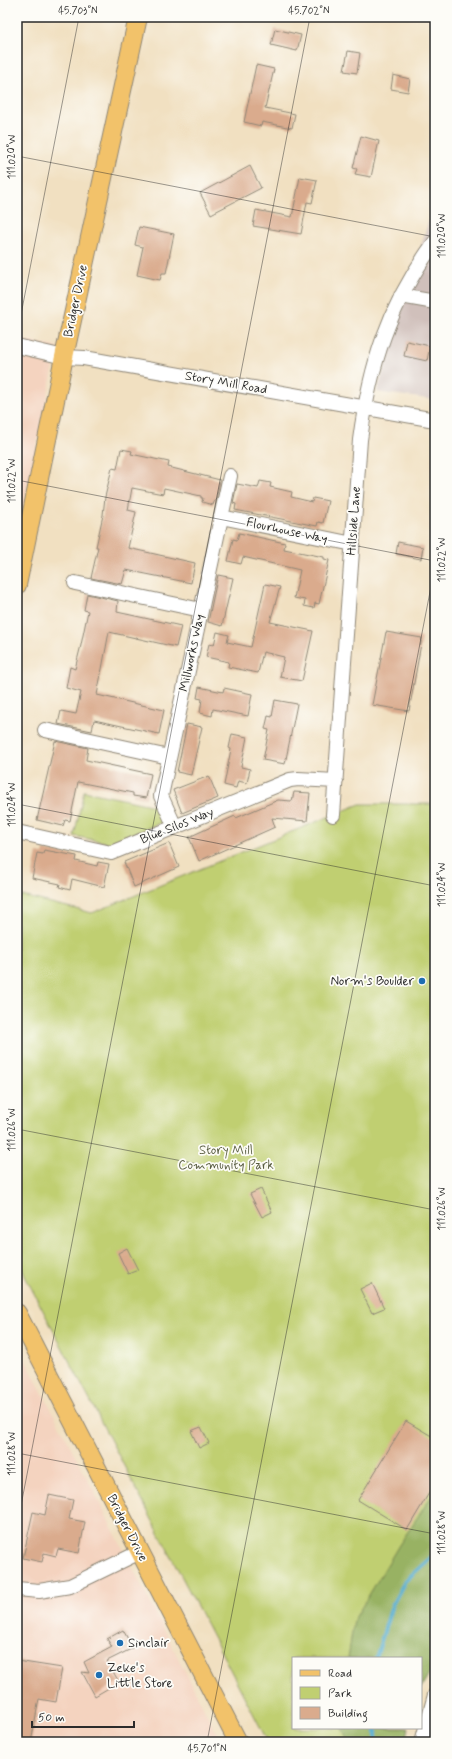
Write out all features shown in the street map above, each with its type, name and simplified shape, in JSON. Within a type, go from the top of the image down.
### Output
[{"type":"main road","name":"Bridger Drive","points":[[17,585],[64,357],[138,17]]},
{"type":"main road","name":"Bridger Drive","points":[[17,1313],[238,1742]]},
{"type":"street","name":"Hillside Lane","points":[[333,815],[360,440],[365,407],[372,370],[382,340],[400,296],[435,242]]},
{"type":"street","points":[[400,296],[435,302]]},
{"type":"street","name":"Story Mill Road","points":[[17,346],[64,357],[84,358],[435,420]]},
{"type":"street","name":"Millworks Way","points":[[175,827],[161,796],[230,476]]},
{"type":"street","name":"Flourhouse Way","points":[[221,517],[353,544]]},
{"type":"street","points":[[75,583],[201,610]]},
{"type":"street","points":[[45,730],[169,757]]},
{"type":"street","name":"Blue Silos Way","points":[[17,832],[111,853],[290,780],[298,778],[336,781]]},
{"type":"street","points":[[17,1589],[39,1591],[70,1586],[140,1552]]},
{"type":"street","points":[[422,1742],[435,1695]]},
{"type":"shaded area","points":[[434,203],[435,400],[377,392]]},
{"type":"shaded area","points":[[17,339],[58,347],[17,538]]},
{"type":"shaded area","points":[[17,1344],[89,1482],[221,1742],[17,1742]]},
{"type":"green space","points":[[84,791],[155,806],[163,822],[109,843],[74,836]]},
{"type":"green space","name":"Story Mill Community Park","points":[[360,804],[435,804],[435,1651],[422,1658],[292,1657],[292,1729],[406,1729],[403,1742],[268,1742],[25,1276],[17,1254],[17,842],[18,895],[92,913]]},
{"type":"green space","points":[[435,1491],[435,1663],[422,1686],[422,1657],[348,1657],[354,1620],[399,1545]]},
{"type":"green space","points":[[342,1729],[409,1729],[406,1742],[349,1742]]},
{"type":"building","points":[[275,29],[301,35],[297,51],[271,45]]},
{"type":"building","points":[[348,51],[360,53],[357,73],[344,71]]},
{"type":"building","points":[[256,65],[274,69],[265,108],[295,114],[292,128],[262,122],[261,126],[244,122]]},
{"type":"building","points":[[393,75],[410,79],[408,92],[391,89]]},
{"type":"building","points":[[361,136],[379,141],[371,177],[355,174],[357,169],[353,168]]},
{"type":"building","points":[[250,166],[261,188],[211,214],[200,193]]},
{"type":"building","points":[[300,177],[317,180],[312,203],[307,202],[301,234],[253,226],[256,210],[292,217]]},
{"type":"building","points":[[139,227],[174,234],[166,273],[162,273],[160,280],[137,275],[143,247],[135,245]]},
{"type":"building","points":[[407,341],[430,346],[427,361],[404,356]]},
{"type":"building","points":[[121,449],[132,451],[131,454],[169,462],[168,467],[220,480],[216,500],[213,505],[202,502],[203,498],[201,498],[201,496],[164,488],[163,494],[132,488],[128,510],[136,512],[128,548],[195,563],[191,583],[126,570],[122,584],[91,578],[98,547],[96,547],[103,515],[105,497],[112,468],[117,469]]},
{"type":"building","points":[[260,481],[271,483],[270,487],[292,492],[291,497],[312,502],[313,498],[328,501],[323,523],[318,522],[317,526],[235,510],[236,504],[233,503],[237,484],[258,488]]},
{"type":"building","points":[[239,533],[285,543],[284,549],[324,557],[324,559],[329,560],[319,604],[315,603],[314,608],[304,606],[305,600],[294,598],[300,570],[243,557],[241,564],[228,561],[233,539],[237,540]]},
{"type":"building","points":[[398,542],[423,547],[421,559],[396,554]]},
{"type":"building","points":[[218,575],[233,578],[222,626],[208,622]]},
{"type":"building","points":[[265,584],[280,587],[270,622],[313,631],[302,681],[280,677],[284,657],[263,652],[258,673],[228,667],[229,662],[206,657],[209,644],[214,645],[217,632],[229,635],[227,642],[251,647]]},
{"type":"building","points":[[87,594],[118,601],[117,612],[181,626],[176,647],[109,632],[97,695],[164,710],[159,734],[94,720],[92,731],[58,724],[61,711],[76,714],[81,692],[66,688],[70,667],[75,669],[81,645],[88,611],[84,610]]},
{"type":"building","points":[[386,632],[422,638],[409,711],[372,705]]},
{"type":"building","points":[[199,687],[223,692],[224,688],[252,694],[248,716],[213,709],[212,716],[200,713],[202,699],[197,698]]},
{"type":"building","points":[[275,700],[297,704],[285,764],[263,760],[269,730],[265,729],[268,716],[272,717]]},
{"type":"building","points":[[187,724],[202,727],[191,775],[177,772]]},
{"type":"building","points":[[232,734],[247,737],[241,767],[250,769],[247,783],[238,781],[236,788],[224,785],[231,749],[229,748]]},
{"type":"building","points":[[55,741],[88,748],[86,760],[151,774],[146,798],[133,796],[133,793],[78,782],[70,821],[65,820],[63,826],[37,820]]},
{"type":"building","points":[[209,776],[218,798],[182,813],[173,790]]},
{"type":"building","points":[[294,792],[310,793],[307,821],[272,818],[275,827],[199,861],[189,837],[235,816],[236,818],[278,800],[292,801]]},
{"type":"building","points":[[169,843],[179,867],[134,887],[124,862]]},
{"type":"building","points":[[44,850],[77,856],[76,861],[97,866],[98,862],[109,864],[104,887],[72,879],[70,890],[59,887],[60,884],[32,878],[37,853],[43,854]]},
{"type":"building","points":[[261,1189],[272,1212],[262,1217],[250,1194]]},
{"type":"building","points":[[127,1248],[138,1270],[128,1274],[118,1253]]},
{"type":"building","points":[[372,1283],[384,1308],[372,1313],[360,1289]]},
{"type":"building","points":[[406,1421],[435,1438],[435,1483],[407,1530],[358,1500]]},
{"type":"building","points":[[201,1427],[209,1443],[199,1448],[191,1431]]},
{"type":"building","points":[[49,1495],[73,1500],[69,1519],[85,1522],[79,1553],[58,1549],[56,1556],[44,1553],[42,1562],[23,1558],[33,1512],[45,1515]]},
{"type":"building","points":[[123,1630],[133,1648],[107,1661],[119,1682],[95,1696],[82,1672],[89,1673],[84,1662],[112,1647],[107,1639]]},
{"type":"building","points":[[17,1661],[62,1668],[56,1702],[39,1699],[31,1742],[17,1741]]},
{"type":"waterway","points":[[376,1657],[392,1605],[405,1581],[435,1554]]},
{"type":"waterway","points":[[376,1729],[376,1742]]},
{"type":"place","name":"Norm's Boulder","points":[[422,981]]},
{"type":"place","name":"Sinclair","points":[[120,1643]]},
{"type":"place","name":"Zeke's Little Store","points":[[99,1675]]}]
